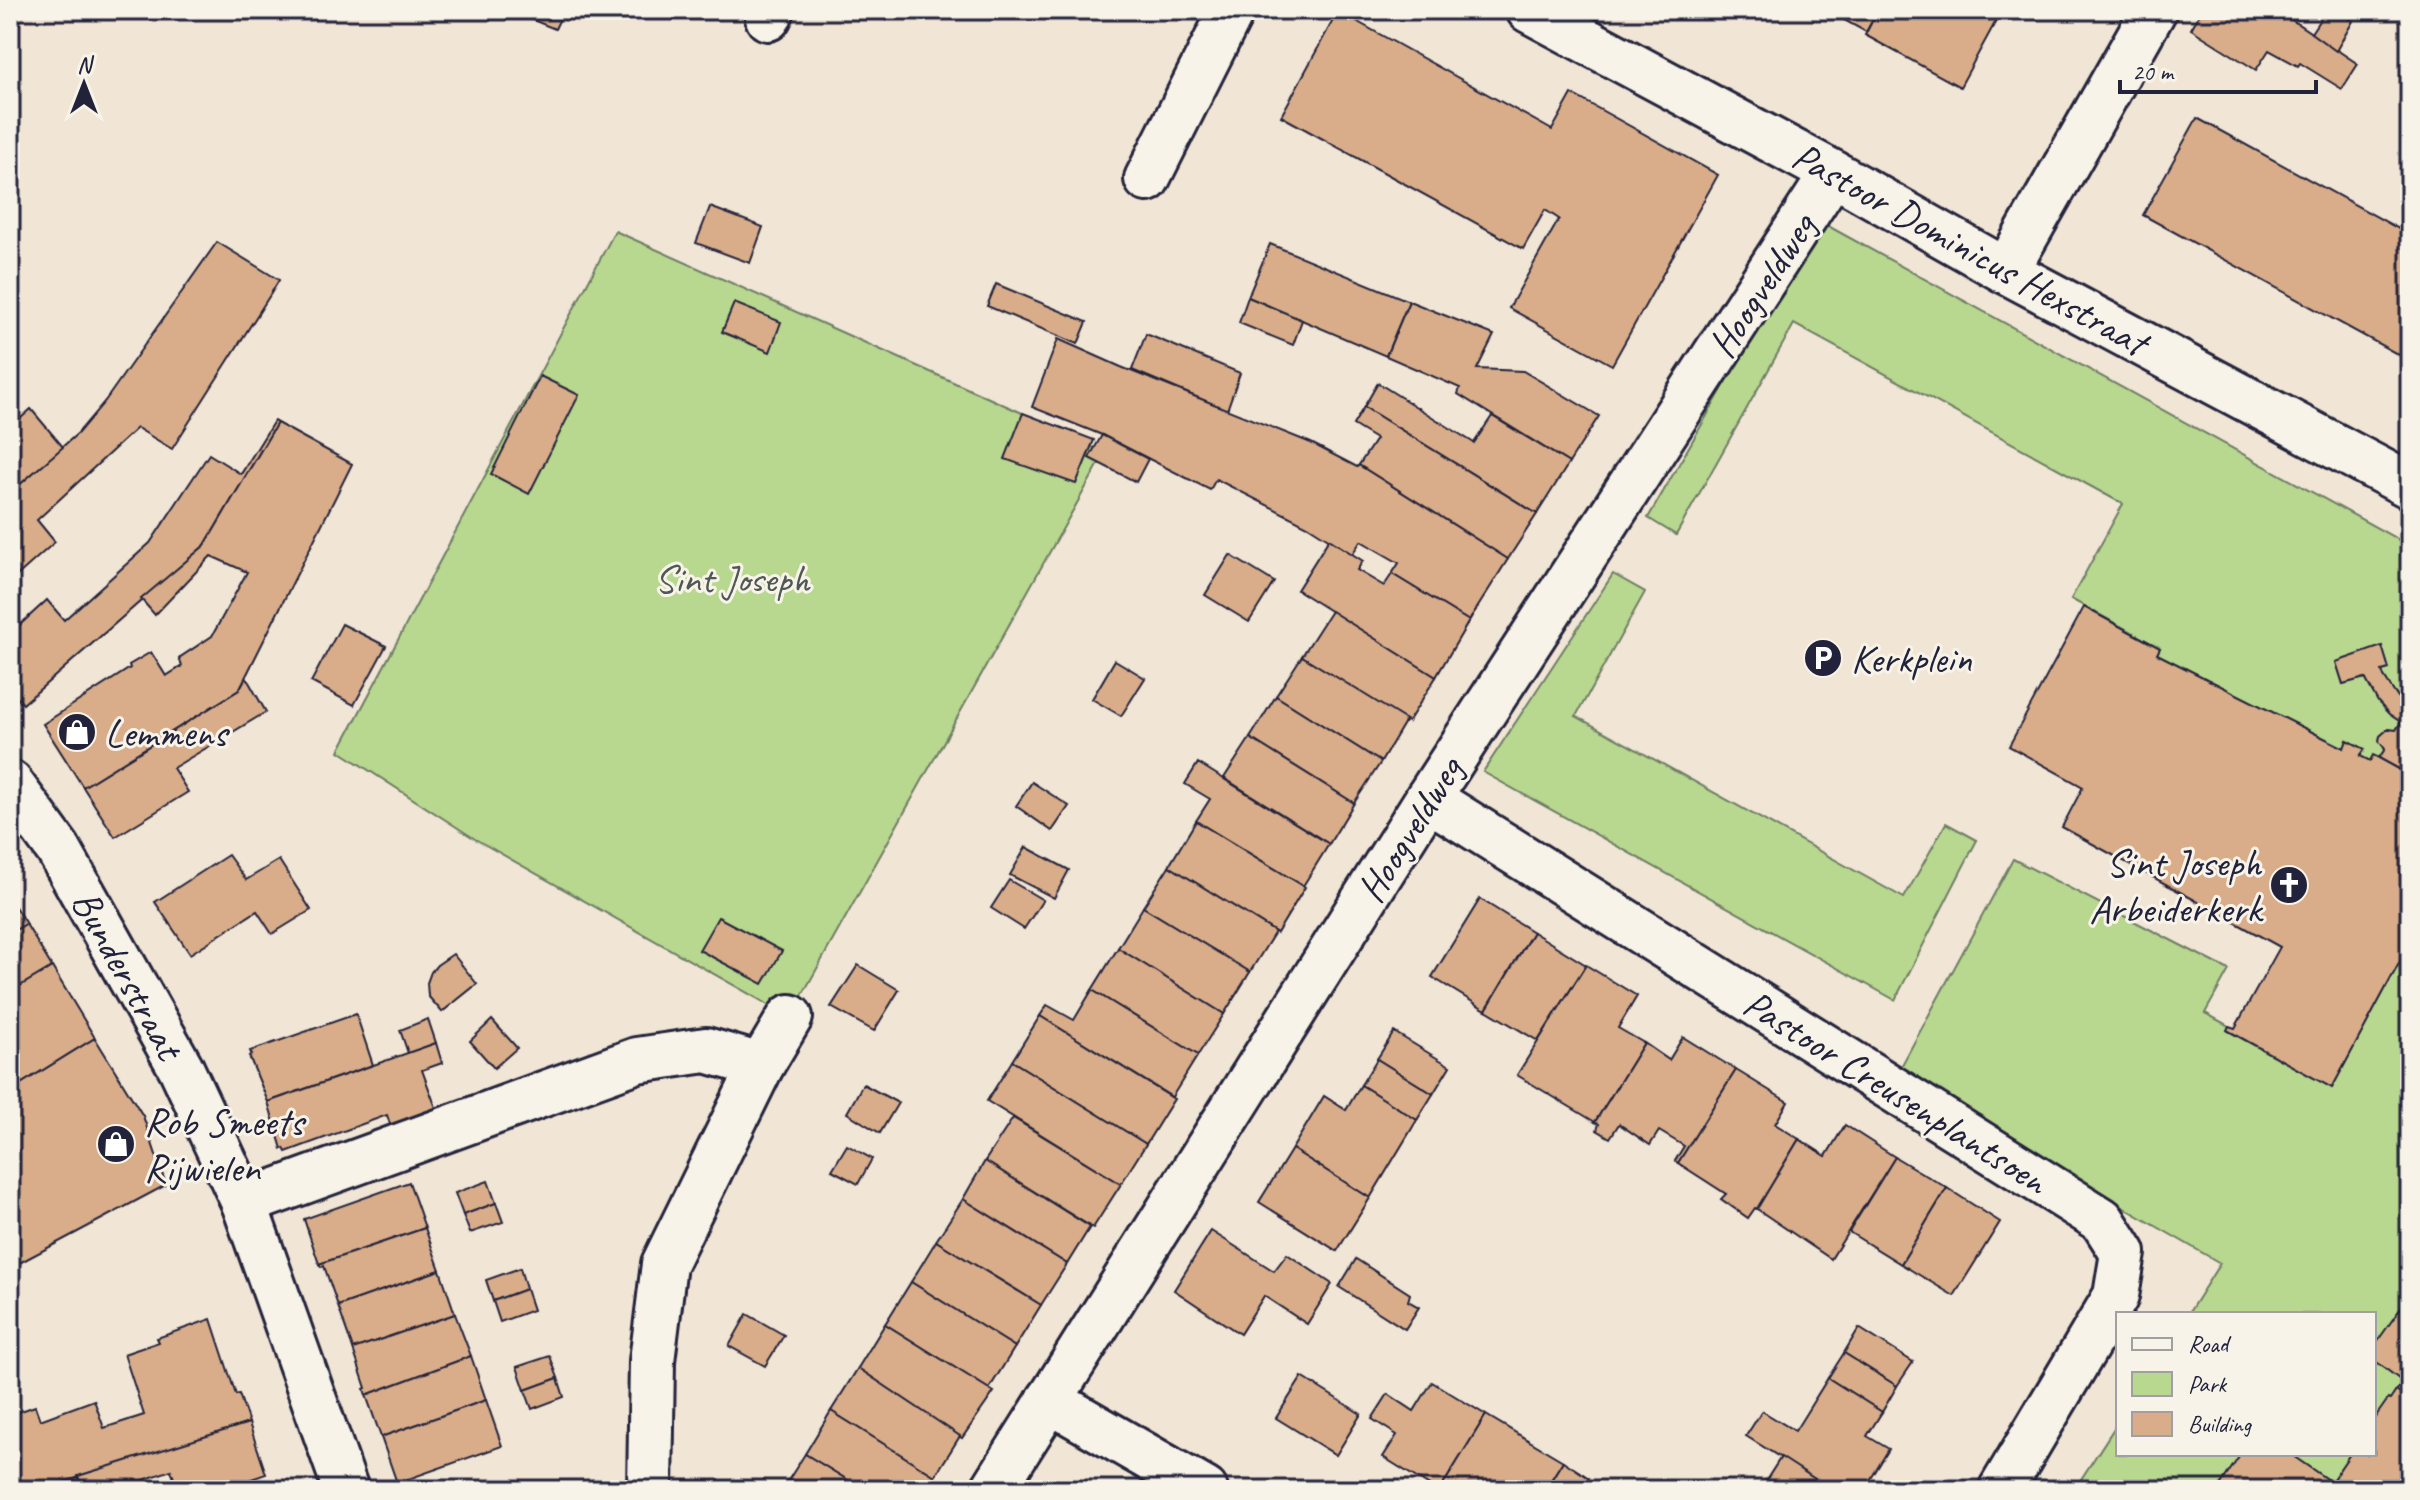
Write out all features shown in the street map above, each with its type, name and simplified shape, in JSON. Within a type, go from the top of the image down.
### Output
[{"type":"street","points":[[1147,179],[1232,10]]},
{"type":"street","name":"Pastoor Dominicus Hexstraat","points":[[1529,10],[1833,173],[2006,271],[2410,486]]},
{"type":"street","points":[[2006,271],[2154,10]]},
{"type":"street","name":"Hoogveldweg","points":[[993,1490],[1428,798],[1833,173]]},
{"type":"street","name":"Bunderstraat","points":[[10,783],[58,849],[181,1068],[244,1203],[346,1490]]},
{"type":"street","name":"Pastoor Creusenplantsoen","points":[[1428,798],[2102,1220],[2123,1253],[2116,1296],[2001,1490]]},
{"type":"street","points":[[650,1490],[652,1361],[664,1264],[761,1066],[790,1017]]},
{"type":"street","points":[[244,1203],[637,1060],[706,1050],[761,1066]]},
{"type":"street","points":[[1049,1400],[1205,1490]]},
{"type":"green space","points":[[1819,221],[2410,546],[2410,706],[2393,691],[2384,676],[2382,671],[2389,669],[2382,647],[2336,662],[2343,684],[2365,678],[2384,708],[2401,722],[2396,730],[2388,729],[2380,736],[2379,741],[2385,749],[2379,758],[2373,756],[2370,761],[2360,756],[2364,749],[2348,740],[2344,748],[2157,654],[2160,648],[2071,599],[2123,504],[1794,324],[1676,535],[1648,518]]},
{"type":"green space","name":"Sint Joseph","points":[[615,231],[1105,453],[790,1017],[475,839],[339,751]]},
{"type":"green space","points":[[1613,574],[1645,592],[1576,716],[1904,898],[1946,823],[1977,840],[1895,1000],[1483,772]]},
{"type":"green space","points":[[2013,859],[2229,970],[2205,1013],[2229,1026],[2228,1031],[2332,1088],[2410,943],[2410,1490],[2074,1490],[2116,1425],[2116,1456],[2376,1456],[2376,1312],[2189,1312],[2220,1263],[1896,1076]]},
{"type":"building","points":[[10,10],[27,10],[10,27]]},
{"type":"building","points":[[508,10],[564,10],[555,29]]},
{"type":"building","points":[[1826,10],[1878,10],[1866,32]]},
{"type":"building","points":[[1878,10],[2002,10],[1960,87],[1865,35]]},
{"type":"building","points":[[2202,10],[2277,10],[2358,64],[2342,89],[2300,63],[2298,66],[2269,50],[2256,70],[2191,29]]},
{"type":"building","points":[[2326,10],[2335,10],[2353,21],[2336,51],[2311,33]]},
{"type":"building","points":[[1338,11],[1552,130],[1572,94],[1718,175],[1612,365],[1509,308],[1559,219],[1545,210],[1523,249],[1281,116]]},
{"type":"building","points":[[2197,118],[2410,235],[2410,361],[2143,215]]},
{"type":"building","points":[[710,207],[763,227],[750,263],[696,243]]},
{"type":"building","points":[[217,242],[279,280],[270,295],[172,449],[137,428],[37,520],[55,542],[10,582],[10,493],[78,433],[105,401]]},
{"type":"building","points":[[1270,244],[1409,301],[1386,356],[1248,297]]},
{"type":"building","points":[[996,284],[1087,322],[1078,344],[987,306]]},
{"type":"building","points":[[1248,297],[1302,320],[1293,345],[1239,323]]},
{"type":"building","points":[[1409,301],[1494,335],[1477,369],[1523,371],[1599,416],[1569,463],[1458,394],[1460,388],[1386,356]]},
{"type":"building","points":[[734,303],[781,322],[770,352],[722,332]]},
{"type":"building","points":[[1146,334],[1240,373],[1227,410],[1132,370]]},
{"type":"building","points":[[1058,339],[1311,443],[1357,467],[1359,465],[1508,559],[1469,621],[1392,574],[1399,563],[1361,541],[1352,554],[1308,526],[1216,479],[1210,490],[1102,435],[1032,407]]},
{"type":"building","points":[[540,376],[579,395],[529,494],[491,474]]},
{"type":"building","points":[[1378,383],[1474,443],[1492,416],[1569,463],[1537,514],[1364,407]]},
{"type":"building","points":[[1364,407],[1537,514],[1508,559],[1359,465],[1376,439],[1353,425]]},
{"type":"building","points":[[31,409],[63,447],[10,493],[10,428]]},
{"type":"building","points":[[1023,413],[1094,440],[1076,484],[1005,459]]},
{"type":"building","points":[[274,421],[277,423],[205,545],[23,704],[10,690],[10,634],[47,600],[64,620],[150,543],[209,454],[241,474]]},
{"type":"building","points":[[277,423],[352,464],[239,690],[83,787],[43,724],[151,652],[166,676],[182,666],[179,658],[212,636],[247,572],[211,556],[155,615],[141,599],[205,545]]},
{"type":"building","points":[[1102,435],[1148,459],[1136,482],[1089,458]]},
{"type":"building","points":[[1329,539],[1363,561],[1357,570],[1384,586],[1392,574],[1469,621],[1436,677],[1297,590]]},
{"type":"building","points":[[1230,555],[1274,582],[1249,622],[1205,595]]},
{"type":"building","name":"Sint Joseph Arbeiderkerk","points":[[2084,607],[2160,648],[2157,654],[2344,748],[2347,740],[2365,749],[2360,756],[2370,761],[2373,755],[2410,775],[2410,943],[2332,1088],[2227,1030],[2229,1026],[2235,1028],[2280,947],[2062,827],[2083,787],[2009,746]]},
{"type":"building","points":[[1331,611],[1436,677],[1408,722],[1302,656]]},
{"type":"building","points":[[342,624],[386,646],[354,705],[311,682]]},
{"type":"building","points":[[2382,646],[2389,669],[2382,671],[2384,677],[2398,698],[2410,706],[2410,775],[2379,758],[2385,749],[2379,741],[2380,736],[2388,729],[2396,730],[2401,722],[2378,702],[2365,678],[2343,684],[2336,662]]},
{"type":"building","points":[[1302,656],[1406,720],[1381,762],[1276,696]]},
{"type":"building","points":[[1115,660],[1145,678],[1121,716],[1092,699]]},
{"type":"building","points":[[246,677],[266,712],[173,768],[188,792],[115,837],[83,787],[239,690]]},
{"type":"building","points":[[1276,696],[1381,762],[1354,803],[1250,738]]},
{"type":"building","points":[[1250,738],[1354,803],[1329,844],[1224,778]]},
{"type":"building","points":[[1198,763],[1329,844],[1303,886],[1196,821],[1210,799],[1185,784]]},
{"type":"building","points":[[1032,782],[1069,806],[1052,831],[1016,806]]},
{"type":"building","points":[[1196,821],[1305,887],[1277,933],[1169,866]]},
{"type":"building","points":[[1026,847],[1069,870],[1054,898],[1010,875]]},
{"type":"building","points":[[228,855],[246,880],[279,860],[311,910],[272,934],[257,911],[190,954],[155,902]]},
{"type":"building","points":[[1169,866],[1275,932],[1250,972],[1143,907]]},
{"type":"building","points":[[1009,880],[1043,900],[1024,929],[991,908]]},
{"type":"building","points":[[10,899],[26,924],[10,933]]},
{"type":"building","points":[[1480,899],[1533,932],[1486,1010],[1432,977]]},
{"type":"building","points":[[1143,907],[1250,972],[1224,1014],[1118,948]]},
{"type":"building","points":[[718,917],[782,951],[763,984],[699,950]]},
{"type":"building","points":[[26,924],[52,967],[10,992],[10,933]]},
{"type":"building","points":[[1533,932],[1586,965],[1538,1041],[1486,1010]]},
{"type":"building","points":[[1118,948],[1224,1014],[1198,1055],[1092,990]]},
{"type":"building","points":[[453,954],[477,984],[442,1012],[428,996],[427,983],[437,965]]},
{"type":"building","points":[[858,965],[899,990],[874,1031],[831,1007]]},
{"type":"building","points":[[1586,965],[1637,996],[1618,1028],[1644,1043],[1595,1122],[1517,1075]]},
{"type":"building","points":[[52,967],[95,1038],[16,1087],[10,1095],[10,992]]},
{"type":"building","points":[[1092,990],[1198,1055],[1172,1097],[1040,1016],[1047,1005],[1074,1020]]},
{"type":"building","points":[[356,1014],[373,1065],[268,1102],[249,1056],[252,1055],[250,1051]]},
{"type":"building","points":[[1040,1016],[1174,1099],[1146,1144],[1012,1061]]},
{"type":"building","points":[[428,1019],[436,1043],[408,1053],[400,1030]]},
{"type":"building","points":[[492,1020],[517,1048],[494,1068],[470,1041]]},
{"type":"building","points":[[1394,1032],[1450,1066],[1433,1094],[1377,1059]]},
{"type":"building","points":[[1683,1037],[1736,1070],[1678,1163],[1675,1161],[1684,1146],[1659,1131],[1650,1145],[1619,1124],[1610,1138],[1597,1130],[1599,1124],[1595,1122],[1644,1043],[1669,1060]]},
{"type":"building","points":[[95,1038],[143,1116],[166,1185],[10,1268],[10,1095],[16,1087]]},
{"type":"building","points":[[436,1043],[442,1063],[422,1070],[439,1116],[393,1133],[387,1115],[286,1152],[282,1149],[268,1102]]},
{"type":"building","points":[[1377,1059],[1433,1094],[1417,1120],[1361,1085]]},
{"type":"building","points":[[1012,1061],[1146,1144],[1121,1184],[987,1101]]},
{"type":"building","points":[[1736,1070],[1788,1102],[1775,1124],[1799,1139],[1757,1209],[1748,1218],[1721,1199],[1726,1194],[1678,1163]]},
{"type":"building","points":[[863,1084],[898,1103],[880,1133],[847,1113]]},
{"type":"building","points":[[1361,1085],[1417,1120],[1370,1198],[1292,1149],[1324,1096],[1346,1110]]},
{"type":"building","points":[[1013,1118],[1121,1184],[1093,1228],[985,1161]]},
{"type":"building","points":[[1845,1125],[1895,1157],[1831,1259],[1757,1209],[1799,1139],[1826,1156]]},
{"type":"building","points":[[847,1145],[872,1159],[858,1184],[832,1170]]},
{"type":"building","points":[[1292,1149],[1370,1198],[1337,1251],[1259,1202]]},
{"type":"building","points":[[1895,1157],[1947,1188],[1901,1264],[1849,1232]]},
{"type":"building","points":[[985,1161],[1090,1227],[1067,1264],[963,1199]]},
{"type":"building","points":[[488,1181],[496,1203],[463,1215],[455,1193]]},
{"type":"building","points":[[409,1182],[425,1228],[319,1264],[304,1219]]},
{"type":"building","points":[[1947,1188],[2000,1222],[1954,1296],[1901,1264]]},
{"type":"building","points":[[963,1199],[1067,1264],[1041,1305],[936,1241]]},
{"type":"building","points":[[496,1203],[503,1222],[470,1233],[463,1215]]},
{"type":"building","points":[[425,1228],[440,1270],[338,1306],[324,1266],[319,1264]]},
{"type":"building","points":[[1211,1231],[1274,1271],[1287,1254],[1332,1284],[1307,1324],[1264,1296],[1240,1334],[1174,1290]]},
{"type":"building","points":[[936,1241],[1041,1305],[1015,1347],[911,1282]]},
{"type":"building","points":[[1356,1259],[1410,1294],[1408,1301],[1419,1307],[1405,1329],[1339,1287]]},
{"type":"building","points":[[520,1268],[526,1289],[493,1301],[486,1280]]},
{"type":"building","points":[[440,1270],[455,1314],[353,1349],[338,1306]]},
{"type":"building","points":[[911,1282],[1015,1347],[989,1389],[885,1324]]},
{"type":"building","points":[[526,1289],[533,1310],[500,1322],[493,1301]]},
{"type":"building","points":[[2410,1295],[2410,1401],[2396,1391],[2403,1382],[2376,1362],[2376,1343]]},
{"type":"building","points":[[455,1314],[471,1356],[366,1395],[353,1349]]},
{"type":"building","points":[[747,1314],[784,1335],[765,1366],[729,1346]]},
{"type":"building","points":[[211,1319],[236,1395],[239,1394],[249,1423],[39,1490],[10,1490],[10,1415],[35,1406],[40,1420],[94,1400],[104,1428],[144,1415],[124,1354],[159,1342],[157,1338]]},
{"type":"building","points":[[885,1324],[994,1392],[962,1438],[858,1368]]},
{"type":"building","points":[[1859,1328],[1913,1362],[1897,1386],[1844,1353]]},
{"type":"building","points":[[1844,1353],[1897,1386],[1882,1412],[1828,1378]]},
{"type":"building","points":[[471,1356],[486,1400],[381,1437],[366,1395]]},
{"type":"building","points":[[550,1356],[558,1378],[525,1390],[517,1367]]},
{"type":"building","points":[[858,1368],[960,1436],[935,1476],[831,1411]]},
{"type":"building","points":[[1302,1377],[1361,1414],[1336,1455],[1276,1418]]},
{"type":"building","points":[[558,1378],[564,1397],[532,1409],[525,1390]]},
{"type":"building","points":[[1828,1378],[1882,1412],[1867,1436],[1889,1449],[1864,1490],[1832,1490],[1746,1436],[1762,1411],[1795,1431]]},
{"type":"building","points":[[1432,1382],[1486,1415],[1440,1490],[1383,1457],[1397,1435],[1372,1419],[1388,1394],[1414,1411]]},
{"type":"building","points":[[2396,1391],[2410,1401],[2410,1490],[2217,1490],[2240,1456],[2293,1456],[2331,1482],[2349,1456],[2376,1456],[2376,1416]]},
{"type":"building","points":[[486,1400],[502,1446],[397,1483],[381,1437]]},
{"type":"building","points":[[831,1411],[935,1476],[927,1490],[864,1490],[805,1454]]},
{"type":"building","points":[[1486,1415],[1563,1461],[1545,1490],[1440,1490]]},
{"type":"building","points":[[249,1423],[266,1474],[220,1490],[178,1490],[171,1470],[116,1490],[83,1490],[78,1476]]},
{"type":"building","points":[[805,1454],[864,1490],[782,1490]]},
{"type":"building","points":[[1781,1457],[1832,1490],[1760,1490]]},
{"type":"building","points":[[1563,1461],[1589,1478],[1581,1490],[1545,1490]]},
{"type":"place","name":"Kerkplein","points":[[1823,658]]},
{"type":"place","name":"Lemmens","points":[[77,732]]},
{"type":"place","name":"Sint Joseph Arbeiderkerk","points":[[2289,885]]},
{"type":"place","name":"Rob Smeets Rijwielen","points":[[116,1144]]}]
